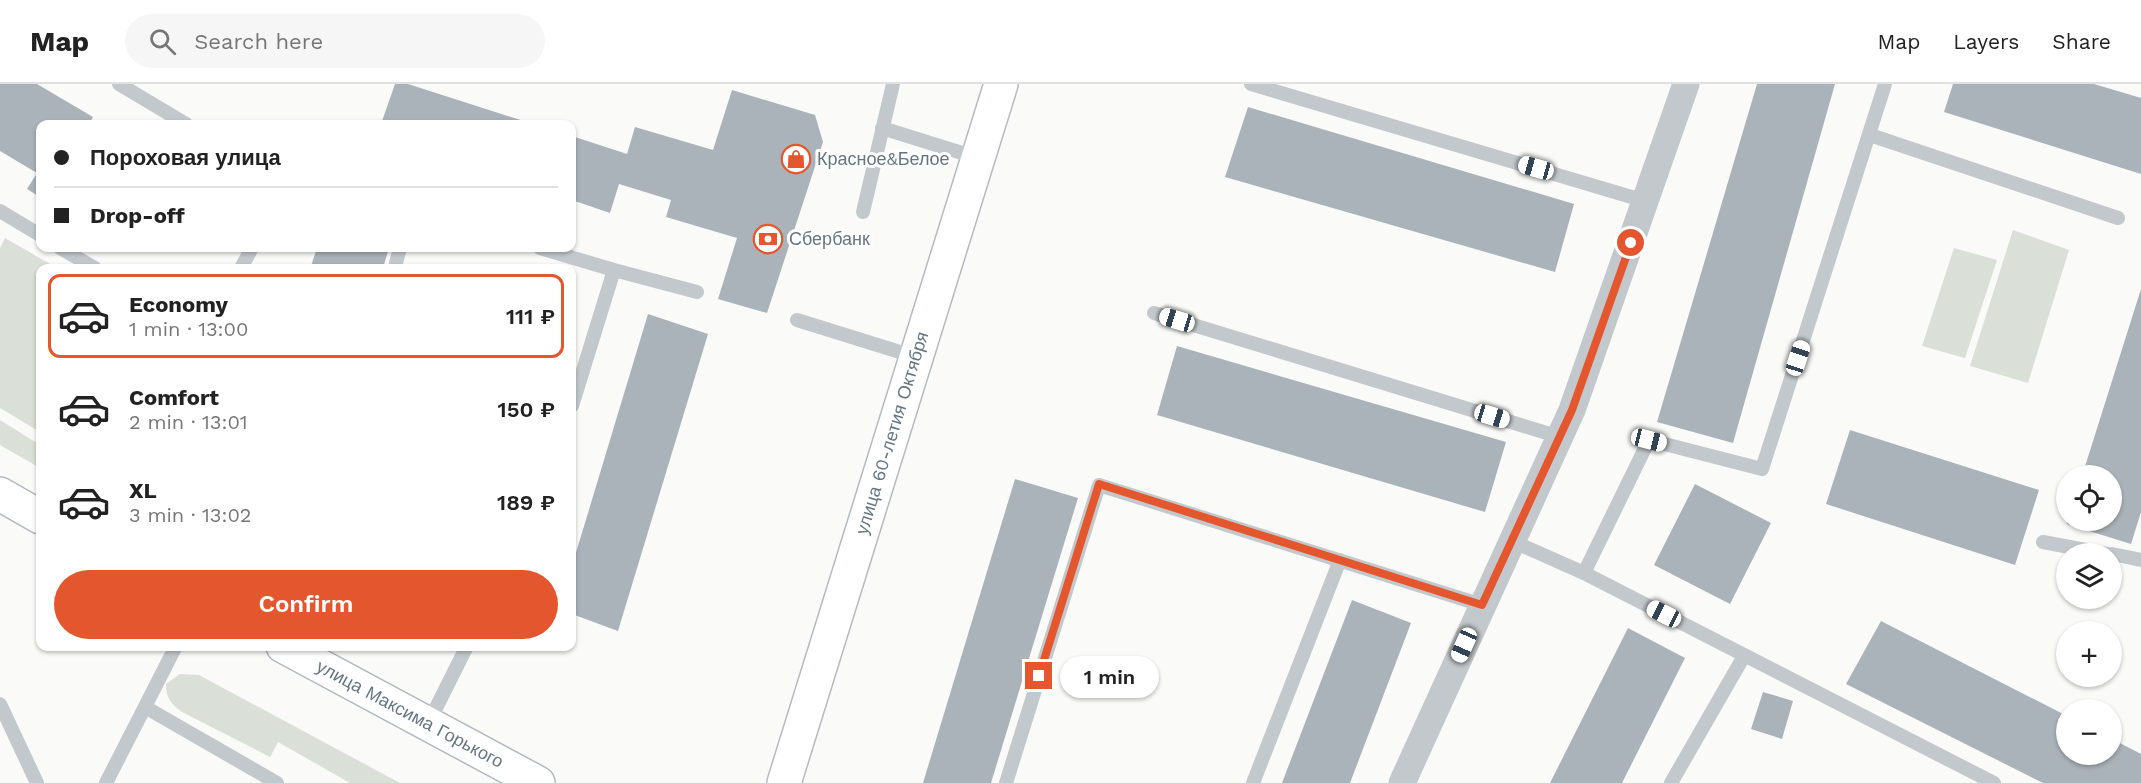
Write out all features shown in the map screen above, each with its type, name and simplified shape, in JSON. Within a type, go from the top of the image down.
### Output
[{"type":"main road","name":"улица 60-летия Октября","points":[[784,783],[1001,84]]},
{"type":"main road","points":[[0,494],[36,515]]},
{"type":"main road","name":"улица Максима Горького","points":[[292,651],[538,783]]},
{"type":"street","points":[[1402,783],[1572,410],[1686,84]]},
{"type":"lane","points":[[119,84],[179,120]]},
{"type":"lane","points":[[862,212],[893,84]]},
{"type":"lane","points":[[1251,84],[1645,201]]},
{"type":"lane","points":[[1584,573],[1649,440],[1762,469],[1885,84]]},
{"type":"lane","points":[[882,128],[978,158]]},
{"type":"lane","points":[[1870,135],[2118,218]]},
{"type":"lane","points":[[0,211],[36,233]]},
{"type":"lane","points":[[67,252],[88,264]]},
{"type":"lane","points":[[396,263],[399,252]]},
{"type":"lane","points":[[553,252],[696,292]]},
{"type":"lane","points":[[576,393],[614,270]]},
{"type":"lane","points":[[1154,314],[1560,437]]},
{"type":"lane","points":[[797,320],[916,357]]},
{"type":"lane","points":[[1006,783],[1099,484],[1482,605]]},
{"type":"lane","points":[[1512,541],[1584,573],[1994,783]]},
{"type":"lane","points":[[2043,542],[2056,544]]},
{"type":"lane","points":[[2122,556],[2141,560]]},
{"type":"lane","points":[[1253,783],[1340,560]]},
{"type":"lane","points":[[106,783],[174,651]]},
{"type":"lane","points":[[428,724],[464,651]]},
{"type":"lane","points":[[1671,783],[1743,656]]},
{"type":"lane","points":[[0,704],[37,783]]},
{"type":"lane","points":[[146,707],[277,783]]},
{"type":"shaded area","points":[[2013,230],[2069,250],[2028,383],[1970,366]]},
{"type":"shaded area","points":[[5,238],[50,264],[36,264],[36,430],[0,408],[0,248]]},
{"type":"shaded area","points":[[1954,248],[1997,260],[1965,358],[1922,346]]},
{"type":"shaded area","points":[[0,420],[36,442],[36,466],[0,445]]},
{"type":"shaded area","points":[[180,674],[199,675],[400,783],[350,783],[278,742],[270,757],[182,712],[175,706],[168,697],[166,684]]},
{"type":"building","points":[[0,84],[37,84],[93,117],[91,120],[36,120],[36,172],[0,151]]},
{"type":"building","points":[[395,84],[408,84],[520,120],[382,120]]},
{"type":"building","points":[[1757,84],[1835,84],[1733,443],[1657,422]]},
{"type":"building","points":[[1953,84],[2094,84],[2141,98],[2141,174],[1944,112]]},
{"type":"building","points":[[732,90],[815,115],[823,142],[767,313],[718,299],[737,238],[666,217],[671,200],[619,184],[610,213],[576,201],[576,137],[627,154],[635,127],[713,150]]},
{"type":"building","points":[[1248,107],[1574,204],[1555,272],[1225,177]]},
{"type":"building","points":[[36,175],[36,195],[27,189]]},
{"type":"building","points":[[316,252],[388,252],[384,264],[312,264]]},
{"type":"building","points":[[2141,289],[2141,512],[2131,544],[2089,531],[2122,531],[2122,465],[2085,465]]},
{"type":"building","points":[[648,314],[708,334],[618,631],[576,615],[576,553]]},
{"type":"building","points":[[1177,346],[1506,442],[1485,512],[1157,415]]},
{"type":"building","points":[[1850,430],[2039,490],[2015,565],[1826,504]]},
{"type":"building","points":[[1015,479],[1078,498],[991,783],[923,783]]},
{"type":"building","points":[[1695,484],[1771,523],[1730,604],[1654,565]]},
{"type":"building","points":[[1352,600],[1411,623],[1350,783],[1282,783]]},
{"type":"building","points":[[1881,621],[2056,710],[2056,765],[2122,765],[2122,744],[2141,754],[2141,783],[2043,783],[1846,684]]},
{"type":"building","points":[[1628,628],[1685,658],[1622,783],[1550,783]]},
{"type":"building","points":[[1763,692],[1793,701],[1782,739],[1751,729]]},
{"type":"place","name":"Красное&Белое","points":[[796,159]]},
{"type":"place","name":"Сбербанк","points":[[768,239]]},
{"type":"route","points":[[1039,676],[1099,484],[1482,605],[1572,410],[1631,243]]}]
